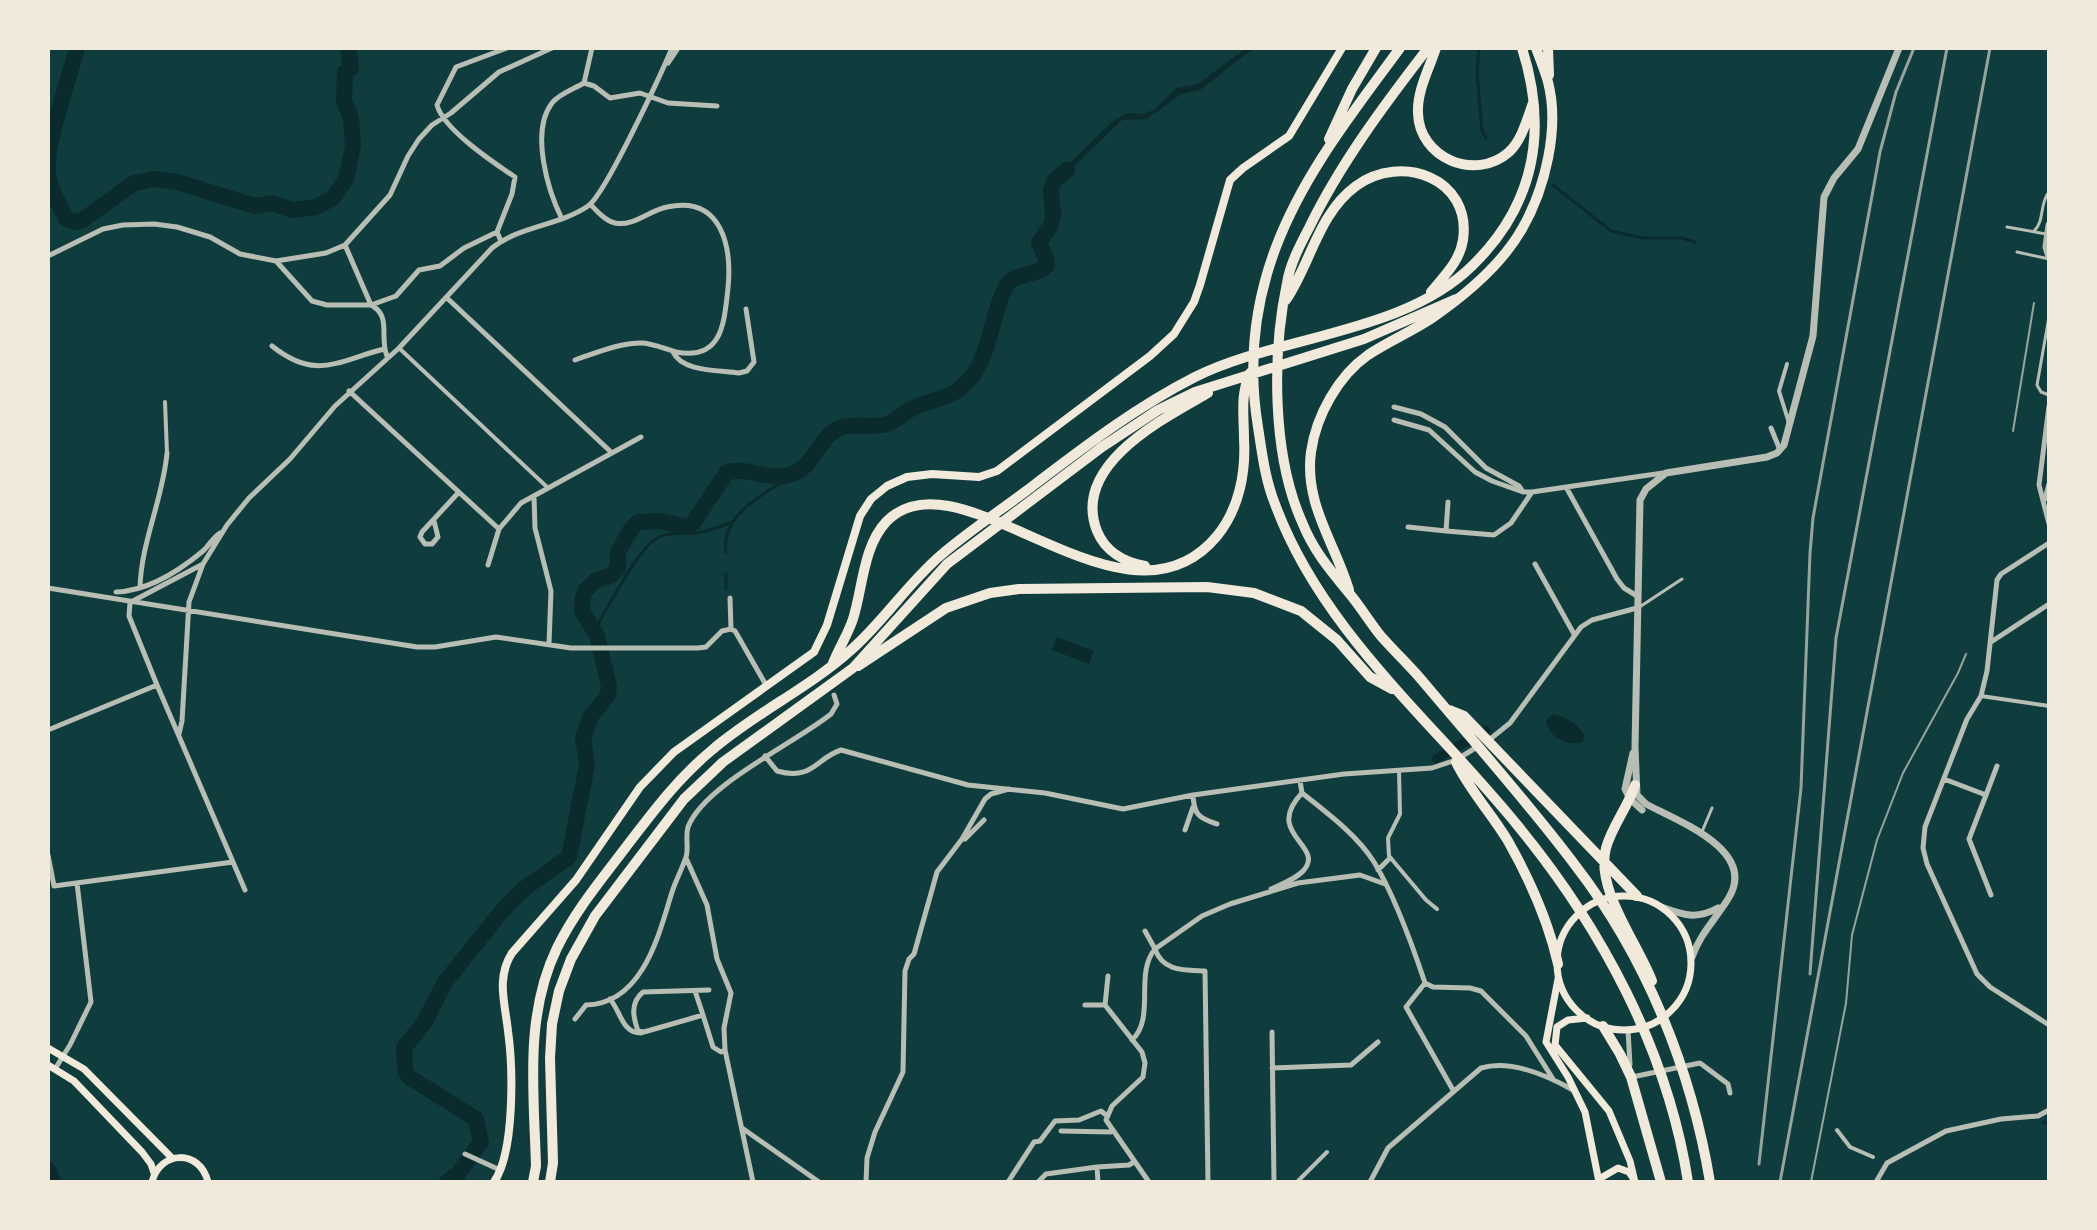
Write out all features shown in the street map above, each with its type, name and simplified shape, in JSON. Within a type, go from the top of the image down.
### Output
[{"type":"highway","points":[[1376,48],[1352,89],[1276,247],[1263,292],[1256,321],[1252,368],[1265,473],[1290,540],[1326,602],[1398,693],[1518,826],[1577,908],[1633,1004],[1673,1114],[1688,1182]]},
{"type":"highway","points":[[1321,158],[1400,48]]},
{"type":"highway","points":[[1428,48],[1329,186],[1298,249],[1287,282],[1278,376],[1286,469],[1301,521],[1323,561],[1381,636],[1446,709],[1508,762],[1637,896]]},
{"type":"highway","points":[[1436,48],[1420,94],[1418,121],[1428,144],[1451,162],[1479,166],[1509,152],[1522,133],[1535,97]]},
{"type":"highway","points":[[533,1182],[536,1166],[533,1059],[535,1023],[542,989],[556,950],[581,905],[672,788],[714,748],[862,639],[939,556],[1097,437],[1155,399],[1222,366],[1368,322],[1423,301],[1470,269],[1496,241],[1519,201],[1534,156],[1537,121],[1535,97],[1522,48]]},
{"type":"highway","points":[[1536,48],[1549,85]]},
{"type":"highway","points":[[1349,593],[1313,497],[1310,466],[1315,434],[1326,405],[1358,363],[1433,318],[1505,252],[1522,229],[1547,162],[1551,111],[1548,48]]},
{"type":"highway","points":[[1285,302],[1297,283],[1322,225],[1339,202],[1367,179],[1403,169],[1417,171],[1441,183],[1455,201],[1463,224],[1463,238],[1456,261],[1423,301]]},
{"type":"highway","points":[[853,668],[947,564],[1102,447],[1158,410],[1195,392],[1364,339],[1456,299]]},
{"type":"highway","points":[[832,664],[852,622],[872,543],[888,521],[908,506],[931,502],[958,508],[1111,567],[1141,571],[1163,567],[1199,552],[1217,535],[1230,516],[1244,469],[1243,387],[1252,368]]},
{"type":"highway","points":[[1163,567],[1131,563],[1110,551],[1102,542],[1092,511],[1096,485],[1118,454],[1143,434],[1224,384]]},
{"type":"highway","points":[[557,1182],[553,1163],[552,1024],[559,991],[571,959],[595,916],[684,799],[723,762],[853,668],[946,608],[990,593],[1019,589],[1207,587],[1254,593],[1301,611],[1337,640],[1370,677],[1398,693]]},
{"type":"highway","points":[[1459,718],[1578,868],[1658,1002]]},
{"type":"highway","points":[[1450,749],[1469,786],[1507,840],[1535,892],[1558,964]]},
{"type":"highway","points":[[1635,785],[1605,853],[1606,882],[1647,968],[1686,1078],[1710,1182]]},
{"type":"highway","points":[[1603,1026],[1631,1077],[1661,1182]]},
{"type":"highway","points":[[550,1182],[553,1163]]},
{"type":"main road","points":[[494,1182],[505,1157],[511,1096],[511,1059],[502,984],[508,960],[576,880],[633,796],[674,752],[767,686],[811,661],[827,625],[850,542],[860,516],[871,499],[887,486],[907,477],[932,474],[979,477],[997,471],[1127,374],[1174,334],[1189,311],[1200,285],[1230,180],[1289,136],[1342,48]]},
{"type":"main road","points":[[1558,977],[1566,996],[1587,1018],[1603,1026],[1628,1030],[1648,1025],[1666,1016],[1680,1001],[1689,982],[1692,957],[1684,931],[1661,907],[1637,896],[1611,897],[1591,904],[1574,918],[1562,936],[1546,1042],[1575,1091],[1588,1123],[1599,1180],[1618,1168],[1629,1172],[1634,1181]]},
{"type":"main road","points":[[1587,1018],[1573,1018],[1557,1027],[1555,1045],[1609,1111],[1634,1181]]},
{"type":"main road","points":[[48,1048],[84,1069],[172,1158]]},
{"type":"main road","points":[[51,1067],[74,1081],[132,1142],[151,1164],[154,1173]]},
{"type":"main road","points":[[152,1182],[154,1173],[164,1161],[180,1156],[202,1167],[208,1182]]},
{"type":"street","points":[[276,261],[312,301],[327,305],[371,305],[396,296],[419,270],[440,266],[464,248],[497,232],[512,194],[515,177],[443,118],[437,105],[456,67],[507,48]]},
{"type":"street","points":[[48,256],[103,229],[154,224],[194,232],[240,254],[276,261],[326,253],[345,245],[390,195],[419,139],[499,72],[552,48]]},
{"type":"street","points":[[562,219],[546,179],[543,132],[552,103],[584,83],[592,48]]},
{"type":"street","points":[[272,346],[318,368],[399,348],[501,241],[591,205],[672,48]]},
{"type":"street","points":[[663,70],[678,48]]},
{"type":"street","points":[[1394,420],[1429,430],[1475,472],[1523,492],[1767,457],[1780,451],[1790,426],[1813,339],[1823,201],[1834,178],[1858,149],[1899,48]]},
{"type":"street","points":[[584,83],[610,98],[640,93],[683,105],[717,106]]},
{"type":"street","points":[[575,360],[626,344],[644,342],[673,351],[693,353],[711,346],[723,327],[730,256],[719,226],[710,216],[698,209],[669,206],[628,223],[615,223],[591,205]]},
{"type":"street","points":[[2049,225],[2049,258]]},
{"type":"street","points":[[497,232],[501,241]]},
{"type":"street","points":[[179,734],[188,610],[203,564],[222,532],[249,498],[290,459],[386,353],[384,318],[371,305],[345,245]]},
{"type":"street","points":[[447,298],[611,452]]},
{"type":"street","points":[[673,351],[675,358],[685,365],[739,373],[747,371],[754,362],[746,309]]},
{"type":"street","points":[[399,348],[547,487]]},
{"type":"street","points":[[1787,364],[1779,391],[1790,426]]},
{"type":"street","points":[[349,391],[499,529]]},
{"type":"street","points":[[140,588],[164,480],[167,453],[165,402]]},
{"type":"street","points":[[2049,406],[2039,485],[2049,524]]},
{"type":"street","points":[[1394,407],[1438,422],[1486,468],[1519,486],[1523,492]]},
{"type":"street","points":[[1771,428],[1780,451]]},
{"type":"street","points":[[488,565],[499,529],[513,511],[547,487],[641,437]]},
{"type":"street","points":[[1671,472],[1652,482],[1642,493],[1638,509],[1635,785],[1640,799],[1724,850],[1732,864],[1735,876],[1733,888],[1700,936],[1692,957]]},
{"type":"street","points":[[2045,500],[2049,484]]},
{"type":"street","points":[[1566,487],[1617,579],[1637,596]]},
{"type":"street","points":[[434,521],[438,537],[432,544],[425,544],[420,537],[459,492]]},
{"type":"street","points":[[1408,527],[1494,535],[1511,523],[1532,492]]},
{"type":"street","points":[[534,495],[535,528],[551,591],[549,644]]},
{"type":"street","points":[[1446,531],[1448,502]]},
{"type":"street","points":[[120,592],[140,588],[188,563],[222,532]]},
{"type":"street","points":[[2049,544],[1999,576],[1981,696],[1967,719],[1925,827],[1923,848],[1927,864],[1977,974],[1990,987],[2049,1025]]},
{"type":"street","points":[[130,603],[203,564]]},
{"type":"street","points":[[1535,564],[1574,634]]},
{"type":"street","points":[[48,588],[417,647],[496,637],[571,648],[702,648],[722,631],[731,629],[767,686]]},
{"type":"street","points":[[730,598],[731,629]]},
{"type":"street","points":[[130,603],[129,616],[245,890]]},
{"type":"street","points":[[1991,642],[2049,604]]},
{"type":"street","points":[[765,756],[773,769],[789,774],[817,766],[838,750],[848,751],[968,785],[1045,793],[1123,809],[1193,795],[1344,774],[1441,766],[1503,730],[1574,634],[1592,620],[1637,608]]},
{"type":"street","points":[[48,730],[157,685]]},
{"type":"street","points":[[753,1182],[725,1050],[724,1028],[731,1002],[730,989],[717,959],[707,905],[686,857],[686,835],[696,813],[765,756],[831,714],[837,704],[834,695]]},
{"type":"street","points":[[1981,696],[2049,706]]},
{"type":"street","points":[[1635,747],[1625,784],[1630,799],[1642,810]]},
{"type":"street","points":[[1991,895],[1969,839],[1997,766]]},
{"type":"street","points":[[1399,769],[1400,814],[1388,838],[1390,858],[1437,909]]},
{"type":"street","points":[[1944,779],[1986,795]]},
{"type":"street","points":[[1300,781],[1302,793],[1358,843],[1378,870],[1425,983],[1433,987],[1481,991],[1526,1036],[1553,1079]]},
{"type":"street","points":[[866,1182],[867,1158],[875,1132],[903,1072],[906,965],[914,954],[937,872],[958,845],[985,799],[1009,788]]},
{"type":"street","points":[[1260,895],[1302,873],[1307,864],[1307,852],[1291,832],[1288,823],[1291,807],[1302,793]]},
{"type":"street","points":[[1185,830],[1193,807],[1193,795]]},
{"type":"street","points":[[1193,807],[1202,819],[1217,824]]},
{"type":"street","points":[[1615,828],[1626,816],[1642,810],[1665,814]]},
{"type":"street","points":[[958,845],[984,820]]},
{"type":"street","points":[[48,855],[54,886],[233,862]]},
{"type":"street","points":[[575,1019],[586,1005],[610,999],[634,980],[655,948],[686,857]]},
{"type":"street","points":[[1378,870],[1390,858]]},
{"type":"street","points":[[1132,1040],[1140,1032],[1150,955],[1189,922],[1305,882],[1355,875],[1371,877],[1385,884]]},
{"type":"street","points":[[51,1067],[64,1056],[91,1002],[77,883]]},
{"type":"street","points":[[1661,907],[1694,916],[1724,905]]},
{"type":"street","points":[[1145,931],[1163,963],[1170,968],[1205,971],[1208,1182]]},
{"type":"street","points":[[1106,1115],[1143,1077],[1144,1057],[1105,1005],[1108,976]]},
{"type":"street","points":[[1425,983],[1406,1007],[1453,1090]]},
{"type":"street","points":[[644,1032],[638,1031],[633,1014],[635,1001],[640,994],[709,990]]},
{"type":"street","points":[[695,991],[713,1047],[718,1051],[725,1050]]},
{"type":"street","points":[[610,999],[627,1029],[635,1034],[703,1015]]},
{"type":"street","points":[[1085,1005],[1105,1005]]},
{"type":"street","points":[[1628,1030],[1631,1077],[1700,1063],[1728,1084],[1730,1093]]},
{"type":"street","points":[[1272,1032],[1274,1182]]},
{"type":"street","points":[[1272,1068],[1351,1065],[1378,1042]]},
{"type":"street","points":[[1370,1182],[1388,1148],[1476,1070],[1492,1065],[1509,1066],[1553,1079],[1575,1091]]},
{"type":"street","points":[[1876,1182],[1884,1161],[1951,1129],[2001,1119],[2038,1116],[2049,1110]]},
{"type":"street","points":[[1008,1182],[1034,1142],[1040,1141],[1055,1121],[1079,1120],[1096,1111],[1106,1115],[1112,1132],[1149,1182]]},
{"type":"street","points":[[741,1128],[819,1182]]},
{"type":"street","points":[[1837,1130],[1850,1147],[1873,1157]]},
{"type":"street","points":[[1061,1131],[1112,1132]]},
{"type":"street","points":[[1297,1182],[1327,1152]]},
{"type":"street","points":[[465,1154],[501,1171]]},
{"type":"street","points":[[1038,1182],[1046,1174],[1134,1162]]},
{"type":"street","points":[[1097,1167],[1098,1182]]},
{"type":"lane","points":[[2034,231],[2039,226],[2044,198],[2049,192]]},
{"type":"lane","points":[[2007,227],[2034,231],[2048,237]]},
{"type":"lane","points":[[2017,252],[2049,258]]},
{"type":"lane","points":[[2049,317],[2037,385],[2041,392],[2049,395]]},
{"type":"lane","points":[[1637,608],[1682,579]]},
{"type":"lane","points":[[1701,834],[1712,808]]},
{"type":"water","points":[[1246,48],[1254,48],[1200,90],[1181,94],[1147,119],[1122,120],[1057,183],[1049,184],[1113,121],[1127,113],[1142,114],[1154,110],[1176,88],[1198,84]]},
{"type":"water","points":[[1057,637],[1094,651],[1089,664],[1052,650]]},
{"type":"water","points":[[1553,714],[1578,727],[1584,735],[1583,742],[1565,742],[1554,736],[1546,720]]},
{"type":"waterway","points":[[77,48],[48,161],[49,180],[56,198],[67,220],[76,222],[134,183],[155,179],[177,182],[255,206],[273,203],[292,210],[316,207],[333,198],[346,179],[353,146],[351,118],[344,101],[345,72],[351,68],[348,48]]},
{"type":"waterway","points":[[1479,48],[1477,73],[1482,131],[1486,138]]},
{"type":"waterway","points":[[447,1182],[458,1174],[481,1142],[476,1119],[409,1077],[405,1070],[404,1048],[425,1021],[445,982],[501,912],[525,888],[569,857],[587,765],[583,738],[591,716],[608,695],[609,686],[597,636],[582,611],[585,591],[596,580],[610,576],[618,568],[618,552],[638,522],[660,521],[687,527],[693,523],[727,472],[745,471],[776,476],[792,474],[806,465],[826,438],[839,428],[887,424],[913,408],[958,390],[969,380],[983,356],[1006,287],[1014,279],[1037,272],[1047,265],[1039,243],[1051,225],[1054,181],[1067,170]]},
{"type":"waterway","points":[[1553,185],[1611,231],[1643,238],[1682,238],[1695,242]]},
{"type":"waterway","points":[[726,552],[726,538],[738,515],[760,496],[796,474]]},
{"type":"waterway","points":[[595,629],[633,565],[651,543],[664,535],[691,534],[732,522]]},
{"type":"waterway","points":[[726,574],[726,588]]},
{"type":"waterway","points":[[1436,759],[1486,730]]},
{"type":"waterway","points":[[2044,1122],[2049,1124]]},
{"type":"waterway","points":[[48,1170],[53,1182]]},
{"type":"waterway","points":[[458,1174],[458,1182]]},
{"type":"tram line","points":[[2013,431],[2034,303]]},
{"type":"tram line","points":[[1811,1182],[1846,1003],[1852,935],[1877,840],[1903,773],[1966,654]]},
{"type":"railway","points":[[1759,1164],[1801,788],[1813,518],[1880,152],[1896,92],[1914,48]]},
{"type":"railway","points":[[1810,974],[1836,638],[1947,48]]},
{"type":"railway","points":[[1780,1182],[1990,48]]}]
